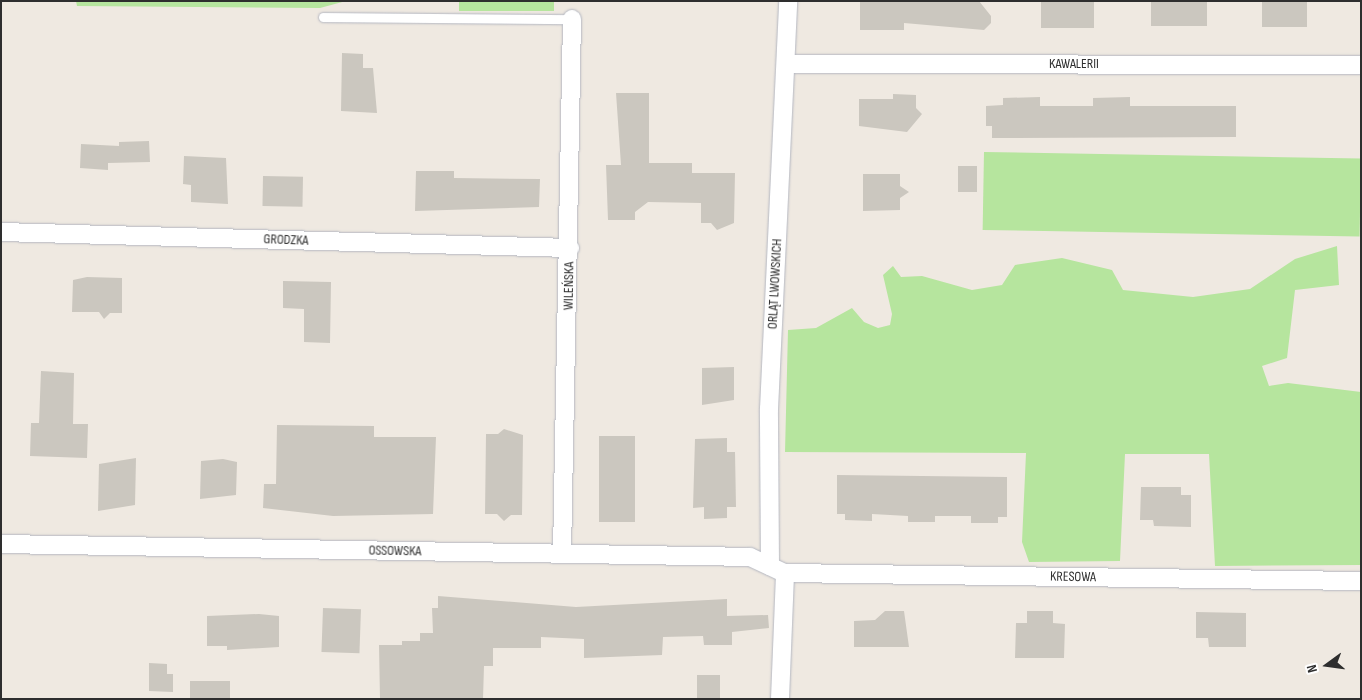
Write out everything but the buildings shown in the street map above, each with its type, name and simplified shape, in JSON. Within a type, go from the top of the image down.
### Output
[{"type":"street","name":"ORLĄT LWOWSKICH","points":[[780,699],[777,570],[769,409],[787,64],[788,1]]},
{"type":"street","name":"WILEŃSKA","points":[[562,554],[570,248],[572,19]]},
{"type":"street","name":"KAWALERII","points":[[787,64],[1361,65]]},
{"type":"street","name":"GRODZKA","points":[[1,232],[570,248]]},
{"type":"street","name":"OSSOWSKA","points":[[1,544],[750,557],[777,570]]},
{"type":"street","name":"KRESOWA","points":[[777,570],[1361,581]]},
{"type":"lane","points":[[323,17],[572,19]]},
{"type":"green space","points":[[76,1],[346,1],[320,8],[77,6]]},
{"type":"green space","points":[[459,1],[554,1],[554,11],[459,11]]},
{"type":"green space","points":[[984,152],[1361,159],[1360,237],[983,230]]},
{"type":"green space","points":[[1337,246],[1339,285],[1295,290],[1287,358],[1262,366],[1269,386],[1288,383],[1361,392],[1361,565],[1215,566],[1209,454],[1125,454],[1120,561],[1029,562],[1022,542],[1026,453],[785,452],[788,330],[816,328],[852,308],[864,322],[878,328],[890,325],[892,314],[883,275],[893,266],[901,277],[922,276],[972,290],[1002,285],[1015,265],[1062,258],[1112,270],[1123,290],[1193,297],[1250,289],[1295,259]]}]
